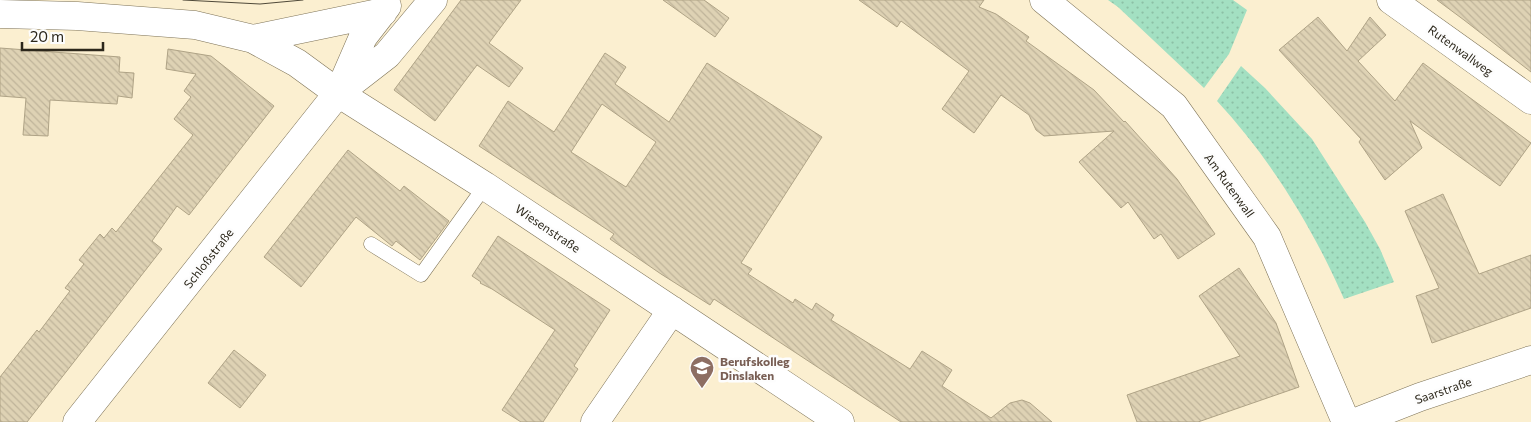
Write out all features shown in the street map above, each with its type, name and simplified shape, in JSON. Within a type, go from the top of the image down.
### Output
[{"type":"street","points":[[338,93],[387,55],[433,0]]},
{"type":"street","name":"Am Rutenwall","points":[[1044,0],[1174,106],[1240,198],[1267,237],[1346,422]]},
{"type":"street","name":"Rutenwallweg","points":[[1391,0],[1531,100]]},
{"type":"street","name":"Wiesenstraße","points":[[0,3],[77,16]]},
{"type":"street","points":[[338,93],[363,37],[387,6]]},
{"type":"street","name":"Wiesenstraße","points":[[253,39],[387,6]]},
{"type":"street","name":"Wiesenstraße","points":[[0,14],[77,16],[195,25],[253,39],[298,63],[338,93],[485,186],[840,422]]},
{"type":"street","name":"Schloßstraße","points":[[77,422],[338,93]]},
{"type":"street","points":[[595,422],[672,310]]},
{"type":"street","name":"Saarstraße","points":[[1356,422],[1420,397],[1531,360]]},
{"type":"lane","points":[[372,244],[421,275],[485,186]]},
{"type":"green space","points":[[1108,0],[1233,0],[1247,10],[1229,54],[1204,88],[1118,7]]},
{"type":"green space","points":[[1241,66],[1265,88],[1312,139],[1365,222],[1380,249],[1394,282],[1344,299],[1319,246],[1289,195],[1255,146],[1217,101]]},
{"type":"building","points":[[461,0],[521,0],[489,43],[523,68],[509,87],[477,65],[435,121],[394,90]]},
{"type":"building","points":[[663,0],[704,0],[729,18],[715,37]]},
{"type":"building","points":[[859,0],[984,0],[979,7],[996,14],[1029,37],[1026,41],[1094,90],[1125,121],[1177,179],[1215,234],[1178,259],[1161,234],[1154,239],[1128,202],[1121,208],[1079,162],[1114,131],[1044,136],[1036,130],[1029,115],[1001,95],[974,133],[942,109],[969,71],[901,21],[897,27]]},
{"type":"building","points":[[1437,0],[1531,0],[1531,72],[1464,20]]},
{"type":"building","points":[[1318,17],[1347,51],[1370,17],[1386,35],[1358,61],[1395,101],[1423,63],[1531,143],[1500,186],[1410,121],[1422,148],[1385,180],[1359,142],[1361,139],[1279,50]]},
{"type":"building","points":[[0,48],[120,57],[119,72],[134,73],[132,98],[118,96],[117,104],[50,100],[48,136],[23,135],[26,98],[0,96]]},
{"type":"building","points":[[168,49],[211,56],[274,106],[189,215],[177,206],[152,241],[162,249],[27,422],[0,422],[0,377],[37,330],[39,332],[70,291],[65,288],[84,264],[79,260],[100,234],[104,238],[112,228],[116,232],[193,135],[174,119],[191,97],[184,91],[196,74],[166,69]]},
{"type":"building","points":[[605,53],[626,67],[615,84],[669,122],[707,63],[822,137],[741,263],[752,269],[748,274],[793,303],[795,299],[812,310],[816,303],[834,315],[831,320],[910,369],[922,351],[952,370],[942,386],[991,418],[1010,403],[1022,400],[1030,403],[1052,422],[901,422],[714,299],[710,305],[661,274],[610,239],[614,234],[479,146],[508,101],[554,132]],"holes":[[[602,104],[656,142],[626,187],[571,152]]]},
{"type":"building","points":[[348,150],[400,191],[404,186],[449,221],[420,260],[396,241],[392,246],[356,217],[301,287],[264,257]]},
{"type":"building","points":[[1443,194],[1479,274],[1531,255],[1531,308],[1432,343],[1416,296],[1439,288],[1405,211]]},
{"type":"building","points":[[498,236],[610,310],[574,366],[578,369],[543,422],[521,422],[502,410],[555,330],[480,283],[472,276]]},
{"type":"building","points":[[1239,268],[1276,323],[1299,387],[1198,422],[1137,422],[1127,395],[1240,356],[1199,296]]},
{"type":"building","points":[[234,350],[266,375],[240,408],[208,383]]},
{"type":"tram line","points":[[183,0],[260,4],[303,0]]},
{"type":"place","name":"Berufskolleg Dinslaken","points":[[702,389]]}]
